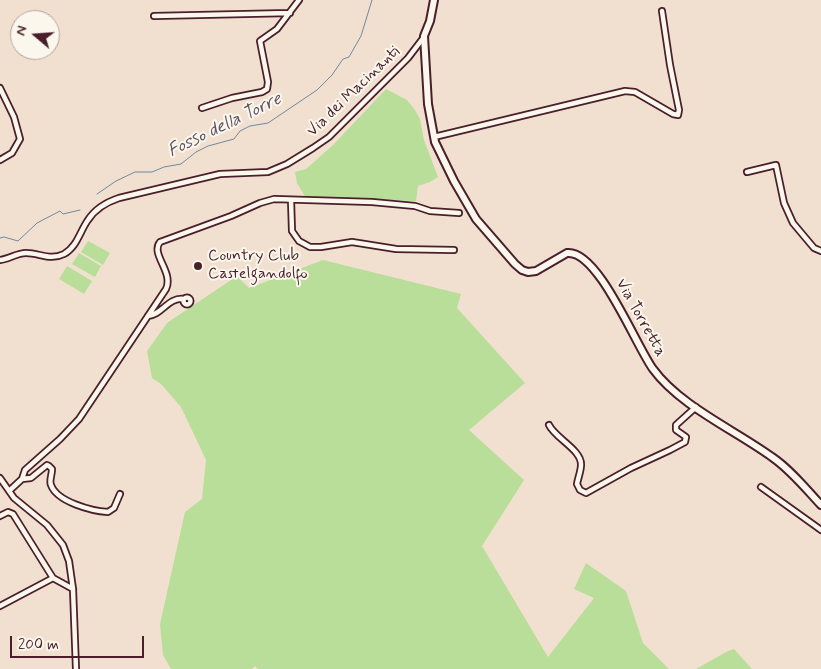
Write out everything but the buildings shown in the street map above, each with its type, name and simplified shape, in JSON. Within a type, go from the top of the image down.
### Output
[{"type":"street","points":[[202,108],[232,98],[266,90],[268,81],[259,42],[277,29],[299,0]]},
{"type":"street","name":"Via Torretta","points":[[434,0],[430,21],[424,36],[428,95],[434,137],[445,163],[476,219],[523,271],[531,272],[538,270],[566,253],[571,252],[594,269],[606,283],[641,349],[655,371],[669,386],[696,407],[779,462],[821,505]]},
{"type":"street","points":[[434,137],[626,90],[635,92],[672,114],[678,115],[680,110],[672,75],[662,10]]},
{"type":"street","points":[[154,16],[290,13]]},
{"type":"street","name":"Via dei Macinanti","points":[[0,260],[23,254],[52,258],[65,253],[76,242],[93,214],[106,203],[119,198],[220,174],[268,172],[287,164],[329,136],[408,58],[424,36]]},
{"type":"street","points":[[0,88],[14,117],[20,139],[12,153],[0,160]]},
{"type":"street","points":[[747,172],[776,165],[783,199],[792,223],[814,248],[821,251]]},
{"type":"street","points":[[9,491],[22,479],[25,470],[79,419],[168,284],[167,273],[157,250],[158,243],[274,199],[412,205],[430,211],[459,213]]},
{"type":"street","points":[[291,200],[292,232],[299,241],[310,247],[352,242],[396,250],[454,250]]},
{"type":"street","points":[[148,316],[153,316],[168,303],[184,299]]},
{"type":"street","points":[[549,425],[552,431],[564,440],[580,458],[581,467],[577,484],[580,490],[586,493],[630,468],[684,442],[686,437],[676,430],[676,426],[696,407]]},
{"type":"street","points":[[22,479],[31,478],[44,466],[48,465],[52,470],[51,486],[62,498],[69,502],[105,512],[113,509],[120,494]]},
{"type":"street","points":[[0,478],[17,500],[38,517],[62,546],[70,565],[73,589],[76,669]]},
{"type":"street","points":[[761,487],[821,530]]},
{"type":"street","points":[[0,516],[8,512],[13,515],[53,578],[73,589]]},
{"type":"street","points":[[0,606],[53,578]]},
{"type":"green space","points":[[386,89],[407,100],[415,110],[420,119],[424,140],[438,177],[418,186],[416,201],[306,198],[297,183],[295,172],[306,169],[333,145]]},
{"type":"green space","points":[[88,241],[110,253],[103,265],[81,252]]},
{"type":"green space","points":[[79,253],[101,266],[95,277],[72,264]]},
{"type":"green space","points":[[323,260],[461,294],[457,308],[525,383],[469,430],[524,480],[482,546],[548,657],[594,598],[574,589],[586,563],[626,591],[643,643],[669,669],[258,669],[255,666],[252,669],[171,669],[163,655],[160,624],[185,512],[202,499],[206,460],[181,407],[161,384],[152,378],[147,351],[167,323],[237,276],[249,288]]},
{"type":"green space","points":[[67,266],[92,281],[84,294],[59,279]]},
{"type":"green space","points":[[734,649],[752,669],[696,669],[728,651]]},
{"type":"waterway","name":"Fosso della Torre","points":[[97,194],[116,181],[135,172],[152,172],[164,167],[181,164],[196,152],[208,146],[234,139],[240,131],[250,126],[268,123],[317,90],[332,75],[343,59],[349,57],[361,36],[372,0]]},
{"type":"waterway","name":"Fosso della Torre","points":[[0,238],[4,237],[18,241],[37,223],[60,211],[63,214],[80,210]]},
{"type":"place","name":"Country Club Castelgandolfo","points":[[198,266]]}]
